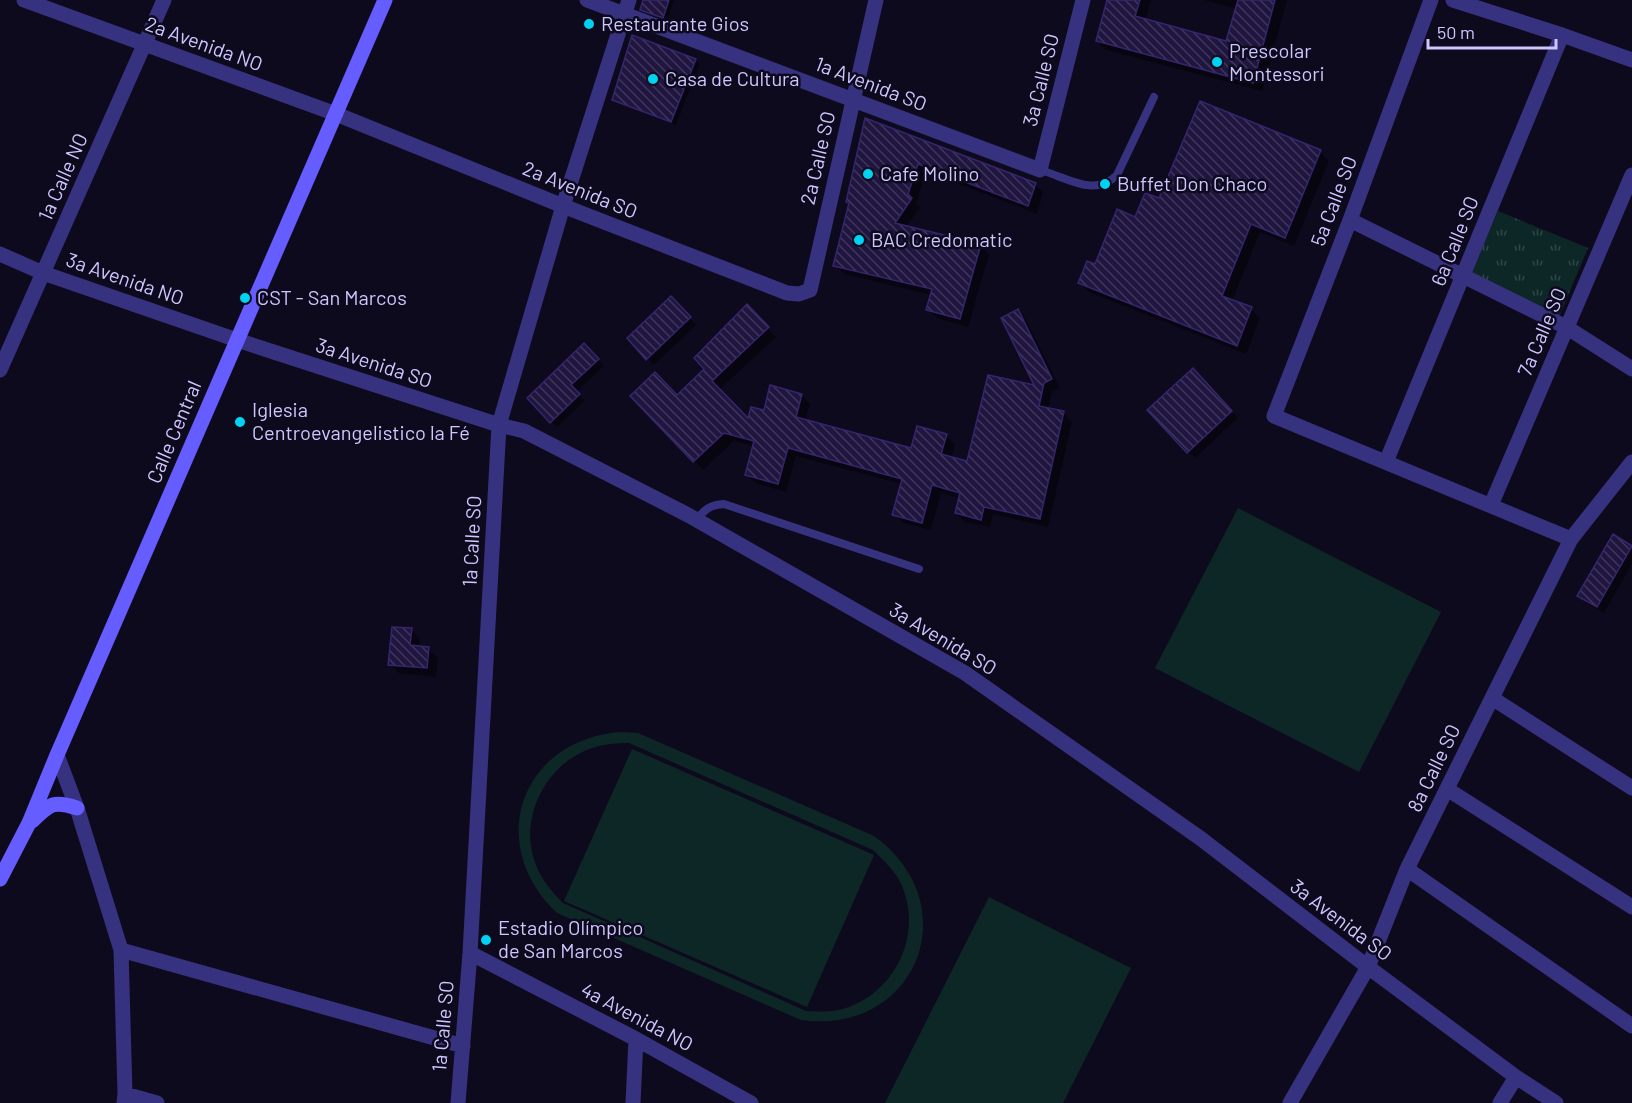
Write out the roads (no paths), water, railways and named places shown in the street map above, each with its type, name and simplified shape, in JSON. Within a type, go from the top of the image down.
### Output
[{"type":"main road","name":"Calle Central","points":[[0,879],[29,823],[385,0]]},
{"type":"main road","points":[[29,823],[47,807],[61,802],[77,808]]},
{"type":"street","name":"2a Avenida NO","points":[[24,0],[336,114]]},
{"type":"street","name":"1a Calle NO","points":[[0,370],[164,0]]},
{"type":"street","name":"1a Avenida SO","points":[[587,0],[627,7],[853,100],[1040,170]]},
{"type":"street","name":"2a Calle SO","points":[[810,290],[876,0]]},
{"type":"street","name":"3a Calle SO","points":[[1040,170],[1083,0]]},
{"type":"street","name":"5a Calle SO","points":[[1386,462],[1274,416],[1350,220],[1431,0]]},
{"type":"street","points":[[1453,0],[1632,60]]},
{"type":"street","name":"1a Calle SO","points":[[458,1103],[470,953],[499,425],[563,206],[627,7]]},
{"type":"street","name":"6a Calle SO","points":[[1386,462],[1562,35]]},
{"type":"street","name":"2a Avenida SO","points":[[336,114],[787,293],[799,294],[810,290]]},
{"type":"street","name":"7a Calle SO","points":[[1491,505],[1632,176]]},
{"type":"street","points":[[1350,220],[1566,327],[1632,369]]},
{"type":"street","name":"3a Avenida NO","points":[[0,254],[43,273],[237,340]]},
{"type":"street","name":"3a Avenida SO","points":[[237,340],[499,425],[525,431],[696,520],[965,674],[1200,838],[1368,967],[1516,1077],[1556,1103]]},
{"type":"street","points":[[1386,462],[1571,539]]},
{"type":"street","name":"8a Calle SO","points":[[1294,1101],[1368,967],[1407,869],[1571,539],[1632,462]]},
{"type":"street","points":[[1492,698],[1632,788]]},
{"type":"street","points":[[57,755],[77,808],[121,950],[125,1099],[157,1103]]},
{"type":"street","points":[[1447,789],[1632,907]]},
{"type":"street","points":[[1407,869],[1632,1026]]},
{"type":"street","points":[[121,950],[463,1046]]},
{"type":"street","name":"4a Avenida NO","points":[[470,953],[636,1039],[751,1103]]},
{"type":"street","points":[[633,1103],[636,1039]]},
{"type":"street","points":[[1500,1103],[1516,1077]]},
{"type":"lane","points":[[1040,170],[1093,188],[1109,183],[1117,175],[1154,97]]},
{"type":"lane","points":[[696,520],[712,505],[724,504],[919,568]]},
{"type":"place","name":"Restaurante Gios","points":[[589,24]]},
{"type":"place","name":"Prescolar Montessori","points":[[1217,62]]},
{"type":"place","name":"Casa de Cultura","points":[[653,79]]},
{"type":"place","name":"Cafe Molino","points":[[868,174]]},
{"type":"place","name":"Buffet Don Chaco","points":[[1105,184]]},
{"type":"place","name":"BAC Credomatic","points":[[859,240]]},
{"type":"place","name":"CST - San Marcos","points":[[245,298]]},
{"type":"place","name":"Iglesia Centroevangelistico la Fé","points":[[240,422]]},
{"type":"place","name":"Estadio Olímpico de San Marcos","points":[[486,940]]}]
